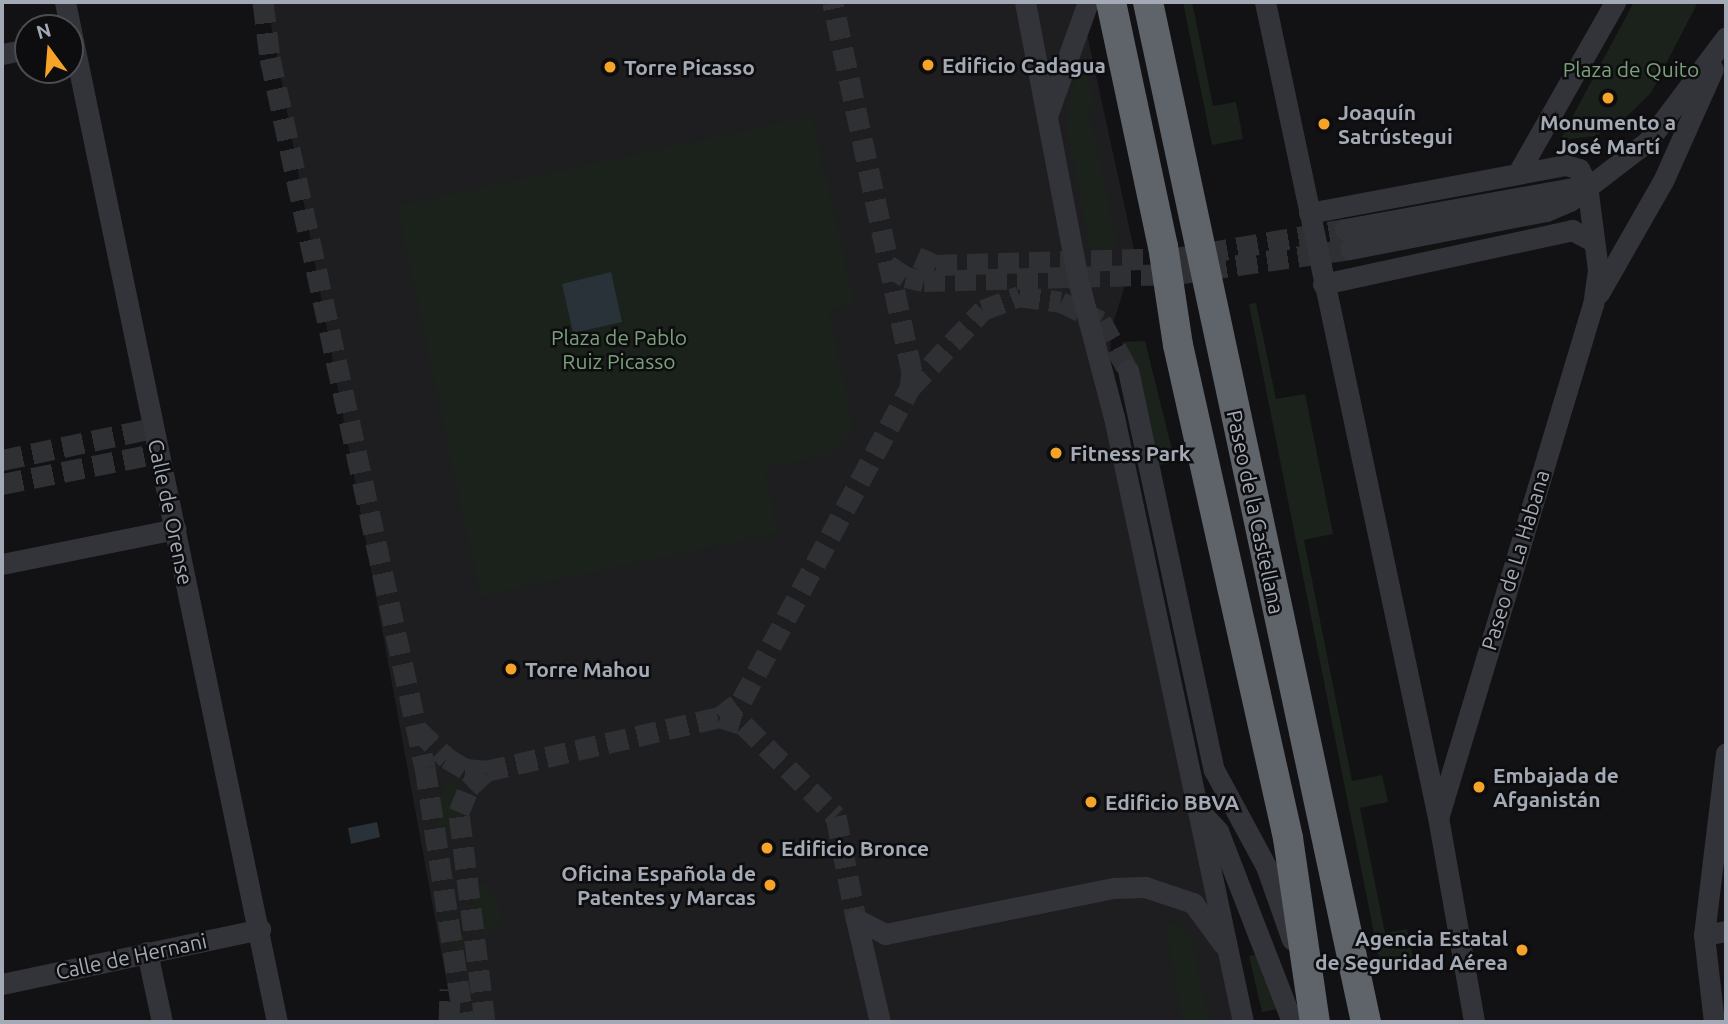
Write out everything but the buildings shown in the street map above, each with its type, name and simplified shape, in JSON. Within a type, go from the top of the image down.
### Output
[{"type":"highway","name":"Paseo de la Castellana","points":[[1111,2],[1163,246],[1178,345],[1288,838],[1312,1010]]},
{"type":"highway","name":"Paseo de la Castellana","points":[[1148,2],[1366,1022]]},
{"type":"street","points":[[1025,2],[1079,284],[1114,417],[1201,813],[1243,1022]]},
{"type":"street","points":[[1048,113],[1088,2]]},
{"type":"street","points":[[1265,2],[1438,817],[1474,1022]]},
{"type":"street","points":[[1518,173],[1615,2]]},
{"type":"street","name":"Paseo de La Habana","points":[[1347,239],[1551,209],[1575,199],[1587,185],[1632,154],[1662,124],[1726,37]]},
{"type":"street","name":"Paseo de La Habana","points":[[1593,304],[1664,180],[1726,37]]},
{"type":"street","name":"Calle de Orense","points":[[81,84],[260,929],[276,1022]]},
{"type":"street","points":[[1309,213],[1570,165],[1582,172],[1587,185]]},
{"type":"street","name":"Paseo de La Habana","points":[[1438,817],[1593,304],[1598,277],[1587,185]]},
{"type":"street","points":[[1323,284],[1569,231],[1593,241]]},
{"type":"street","name":"Paseo de la Castellana","points":[[1128,370],[1214,770],[1277,892],[1312,1010]]},
{"type":"street","points":[[2,564],[175,529]]},
{"type":"street","points":[[1714,1022],[1704,935],[1717,878],[1726,753]]},
{"type":"street","points":[[1201,813],[1218,831],[1292,1022]]},
{"type":"street","points":[[880,1022],[856,919],[885,934],[947,925],[1114,888],[1144,887],[1193,903],[1228,951]]},
{"type":"street","points":[[870,982],[877,954],[884,947],[947,925]]},
{"type":"street","name":"Calle de Hernani","points":[[2,984],[260,929]]},
{"type":"street","points":[[1704,935],[1726,931]]},
{"type":"street","points":[[147,952],[162,1022]]},
{"type":"shaded area","points":[[267,2],[1080,2],[1135,254],[1111,330],[1110,371],[1243,1022],[454,1022]]},
{"type":"shaded area","points":[[611,272],[622,322],[573,333],[562,284]]},
{"type":"shaded area","points":[[377,822],[380,837],[351,844],[348,828]]},
{"type":"green space","points":[[1183,2],[1192,2],[1213,106],[1236,102],[1243,139],[1212,145]]},
{"type":"green space","name":"Plaza de Quito","points":[[1634,2],[1698,2],[1651,93],[1623,120],[1595,136],[1560,140]]},
{"type":"green space","points":[[1080,67],[1086,70],[1094,105],[1088,108],[1117,242],[1106,256],[1092,259],[1067,128],[1071,91]]},
{"type":"green space","name":"Plaza de Pablo Ruiz Picasso","points":[[812,116],[855,303],[829,310],[853,427],[837,453],[765,468],[777,533],[480,596],[397,206]]},
{"type":"green space","points":[[1256,303],[1276,399],[1305,394],[1333,534],[1304,540],[1352,781],[1382,775],[1388,802],[1360,808],[1385,933],[1407,929],[1413,958],[1380,964],[1249,304]]},
{"type":"green space","points":[[1145,341],[1175,462],[1160,465],[1137,364],[1116,368],[1123,342]]},
{"type":"green space","points":[[455,780],[464,808],[454,831],[439,843],[435,810],[445,786]]},
{"type":"green space","points":[[478,880],[487,885],[500,909],[501,921],[486,933],[475,926],[471,910]]},
{"type":"green space","points":[[445,912],[459,923],[466,943],[463,951],[454,949],[444,932]]},
{"type":"green space","points":[[1174,922],[1182,925],[1192,942],[1210,1022],[1183,1022],[1165,927]]},
{"type":"green space","points":[[1255,955],[1278,1009],[1262,1012],[1249,956]]},
{"type":"tunnel","points":[[263,2],[270,58],[425,767],[464,1022]]},
{"type":"tunnel","points":[[417,729],[447,758],[465,769],[486,771],[720,717],[742,700],[910,388],[912,372],[833,2]]},
{"type":"tunnel","points":[[917,257],[936,265],[1176,258],[1345,229]]},
{"type":"tunnel","points":[[888,265],[906,277],[924,281],[1175,274],[1350,249]]},
{"type":"tunnel","points":[[910,388],[983,310],[1019,296],[1061,302],[1101,321],[1128,370]]},
{"type":"tunnel","points":[[2,460],[157,427]]},
{"type":"tunnel","points":[[2,484],[164,452]]},
{"type":"tunnel","points":[[720,717],[744,725],[836,816],[856,919]]},
{"type":"tunnel","points":[[485,1022],[459,812],[469,787],[486,771]]},
{"type":"tunnel","points":[[449,1022],[450,989]]},
{"type":"place","name":"Edificio Cadagua","points":[[928,65]]},
{"type":"place","name":"Torre Picasso","points":[[610,67]]},
{"type":"place","name":"Monumento a José Martí","points":[[1608,98]]},
{"type":"place","name":"Joaquín Satrústegui","points":[[1324,124]]},
{"type":"place","name":"Fitness Park","points":[[1056,453]]},
{"type":"place","name":"Torre Mahou","points":[[511,669]]},
{"type":"place","name":"Embajada de Afganistán","points":[[1479,787]]},
{"type":"place","name":"Edificio BBVA","points":[[1091,802]]},
{"type":"place","name":"Edificio Bronce","points":[[767,848]]},
{"type":"place","name":"Oficina Española de Patentes y Marcas","points":[[770,885]]},
{"type":"place","name":"Agencia Estatal de Seguridad Aérea","points":[[1522,950]]}]
